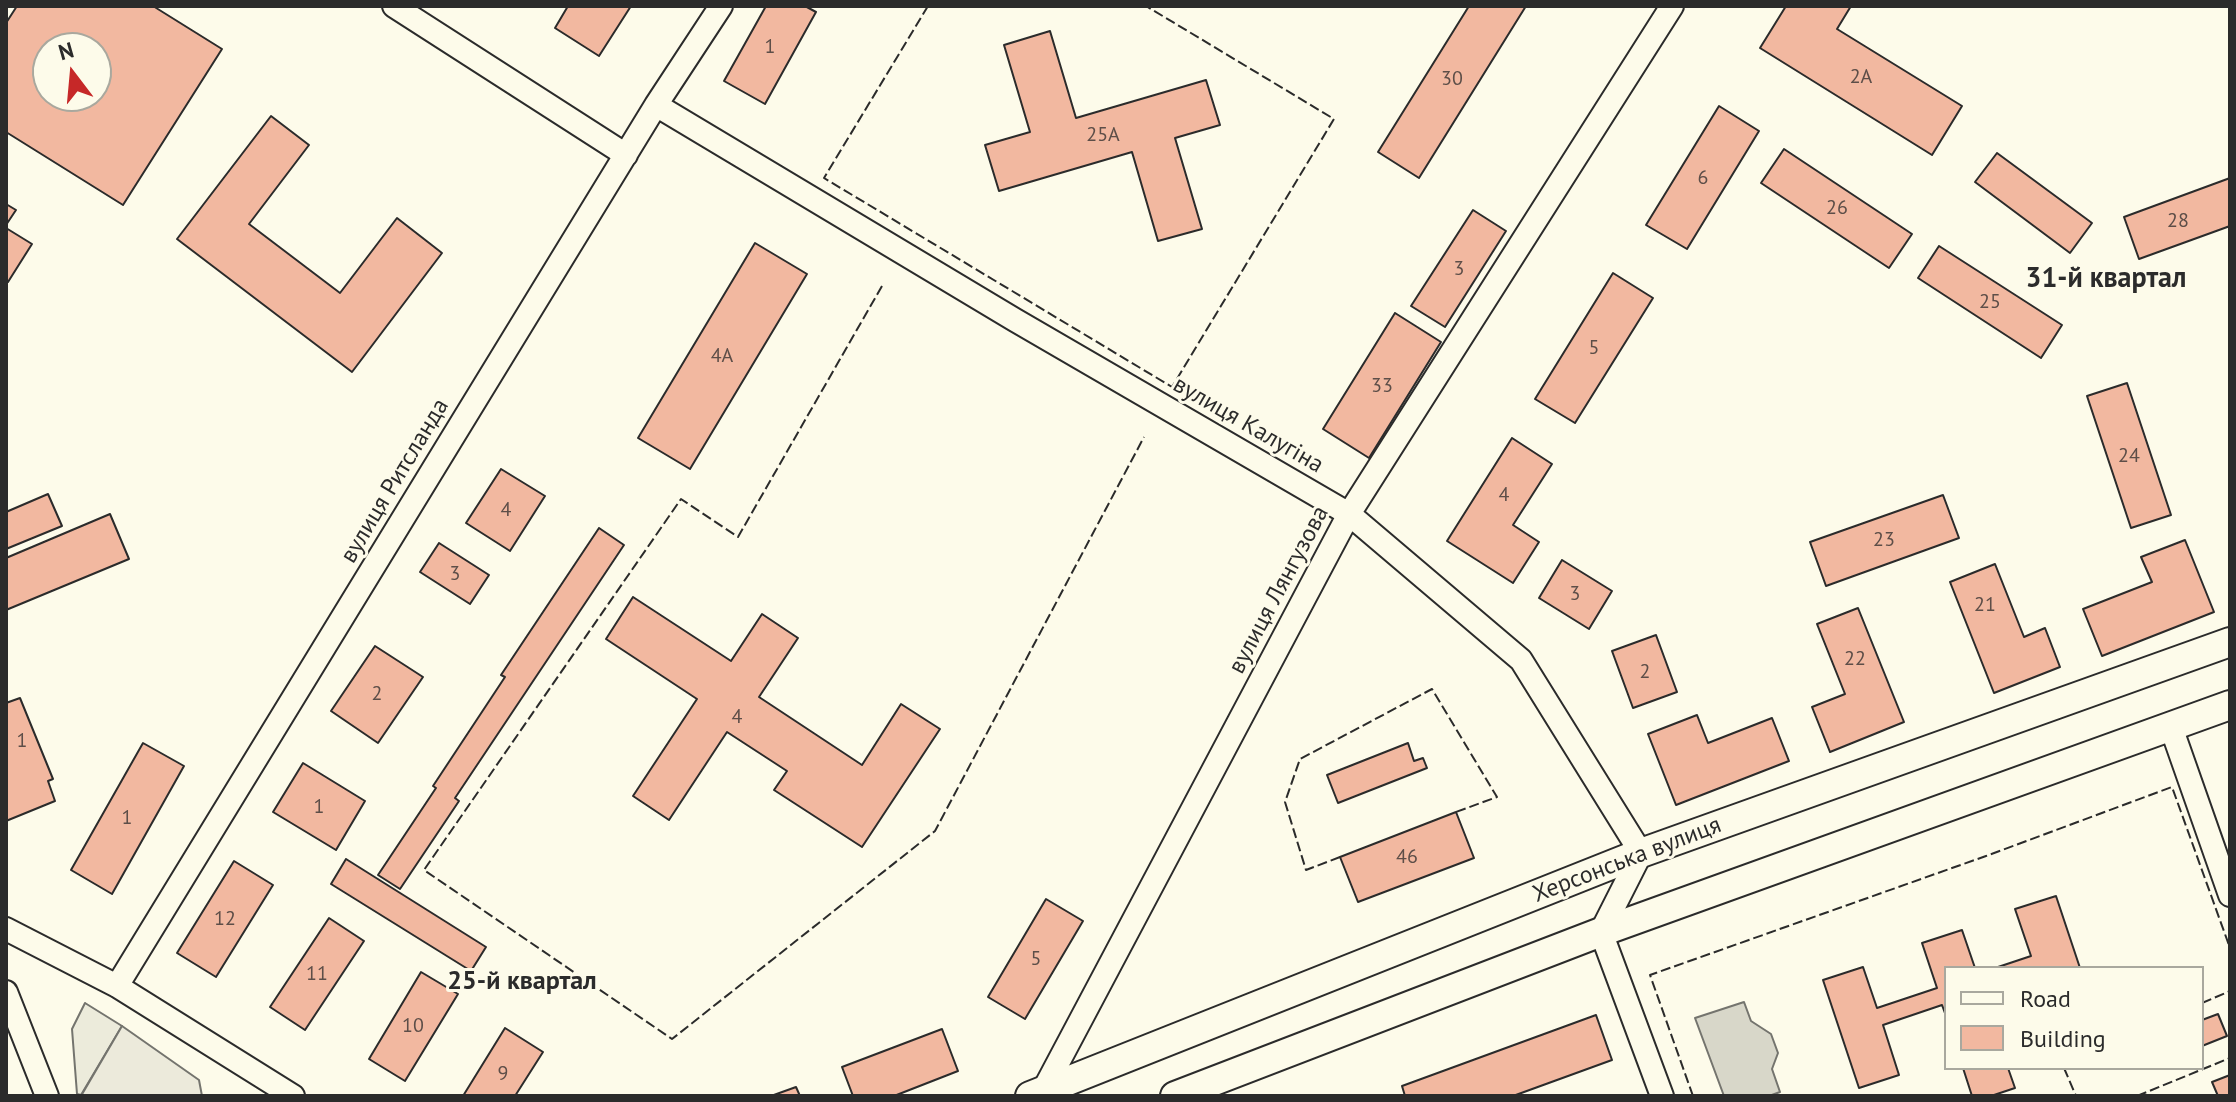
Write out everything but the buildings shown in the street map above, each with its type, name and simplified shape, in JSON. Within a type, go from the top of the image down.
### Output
[{"type":"street","points":[[394,6],[626,155]]},
{"type":"street","name":"вулиця Ритсланда","points":[[117,986],[656,105],[721,6]]},
{"type":"street","name":"вулиця Лянгузова","points":[[1039,1094],[1349,514],[1672,6]]},
{"type":"street","name":"вулиця Калугіна","points":[[656,105],[1015,320],[1349,514],[1521,660],[1641,853]]},
{"type":"street","name":"Херсонська вулиця","points":[[1039,1094],[1641,853],[2230,642]]},
{"type":"street","points":[[1175,1096],[1601,932],[2230,705]]},
{"type":"street","points":[[2171,727],[2230,895]]},
{"type":"street","points":[[1641,853],[1601,932],[1662,1096]]},
{"type":"street","points":[[6,929],[117,986],[293,1096]]},
{"type":"street","points":[[6,992],[47,1096]]},
{"type":"shaded area","points":[[1744,1002],[1751,1021],[1771,1034],[1778,1053],[1772,1069],[1780,1092],[1769,1096],[1724,1096],[1695,1018]]},
{"type":"shaded area","points":[[85,1003],[122,1026],[81,1095],[77,1094],[72,1029]]},
{"type":"shaded area","points":[[122,1026],[199,1080],[202,1096],[81,1096]]},
{"type":"fence","points":[[928,6],[824,178],[1172,387],[1334,119],[1146,6]]},
{"type":"fence","points":[[882,286],[738,537],[681,499],[424,870],[672,1039],[935,831],[1144,437]]},
{"type":"fence","points":[[1340,857],[1306,870],[1285,802],[1300,759],[1432,689],[1497,797],[1456,812]]},
{"type":"fence","points":[[1693,1096],[1650,975],[2172,787],[2230,948]]},
{"type":"fence","points":[[2204,1002],[2230,991]]},
{"type":"fence","points":[[2204,1069],[2230,1058]]},
{"type":"fence","points":[[2065,1070],[2076,1096]]},
{"type":"fence","points":[[2137,1096],[2201,1070]]},
{"type":"district","name":"31-й квартал","points":[[2106,279]]},
{"type":"district","name":"25-й квартал","points":[[522,982]]}]
